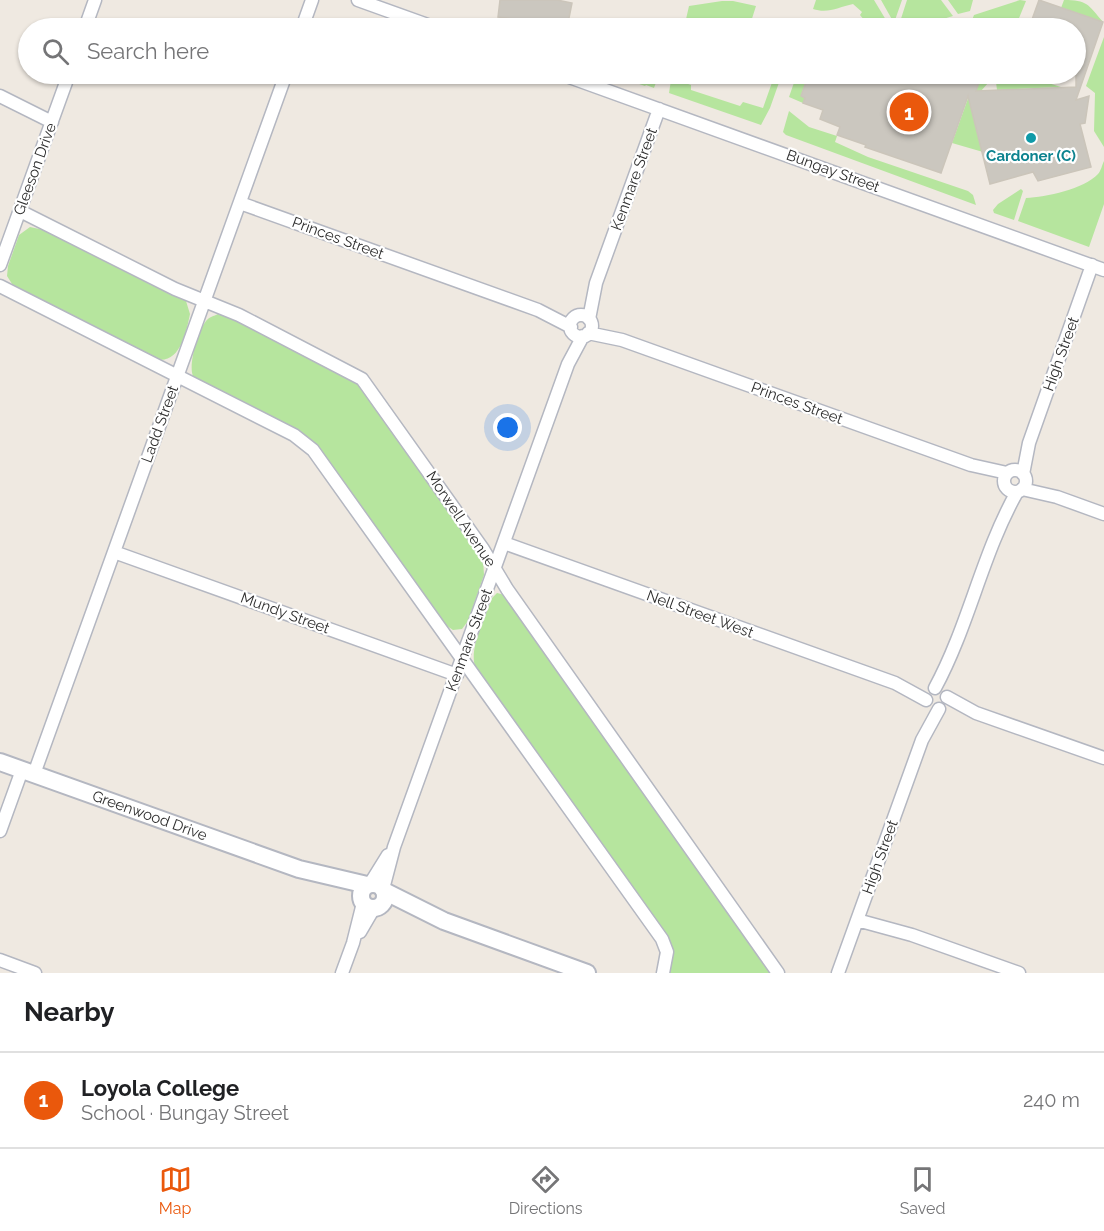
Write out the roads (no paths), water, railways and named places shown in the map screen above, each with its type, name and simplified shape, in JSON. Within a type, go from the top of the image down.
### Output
[{"type":"street","points":[[89,18],[95,0]]},
{"type":"street","points":[[306,18],[312,0]]},
{"type":"street","points":[[358,0],[408,18]]},
{"type":"street","name":"Gleeson Drive","points":[[0,265],[65,84]]},
{"type":"street","name":"Ladd Street","points":[[0,831],[28,772],[114,552],[282,84]]},
{"type":"street","name":"Bungay Street","points":[[589,84],[1098,267]]},
{"type":"street","points":[[0,96],[52,122]]},
{"type":"street","name":"Kenmare Street","points":[[342,973],[394,847],[659,109]]},
{"type":"street","name":"Princes Street","points":[[240,203],[1104,514]]},
{"type":"street","name":"Morwell Avenue","points":[[20,211],[175,289],[239,315],[362,379],[778,973]]},
{"type":"street","name":"High Street","points":[[838,973],[1015,481],[1098,267]]},
{"type":"street","points":[[0,286],[294,435],[313,450],[662,939],[666,946],[667,958],[663,973]]},
{"type":"street","name":"Nell Street West","points":[[504,543],[1104,758]]},
{"type":"street","name":"Mundy Street","points":[[114,552],[457,675]]},
{"type":"street","name":"Greenwood Drive","points":[[0,762],[587,973]]},
{"type":"street","points":[[859,916],[1019,973]]},
{"type":"street","points":[[0,960],[35,973]]},
{"type":"place","name":"Loyola College","points":[[909,112]]},
{"type":"place","name":"Cardoner (C)","points":[[1031,138]]}]
